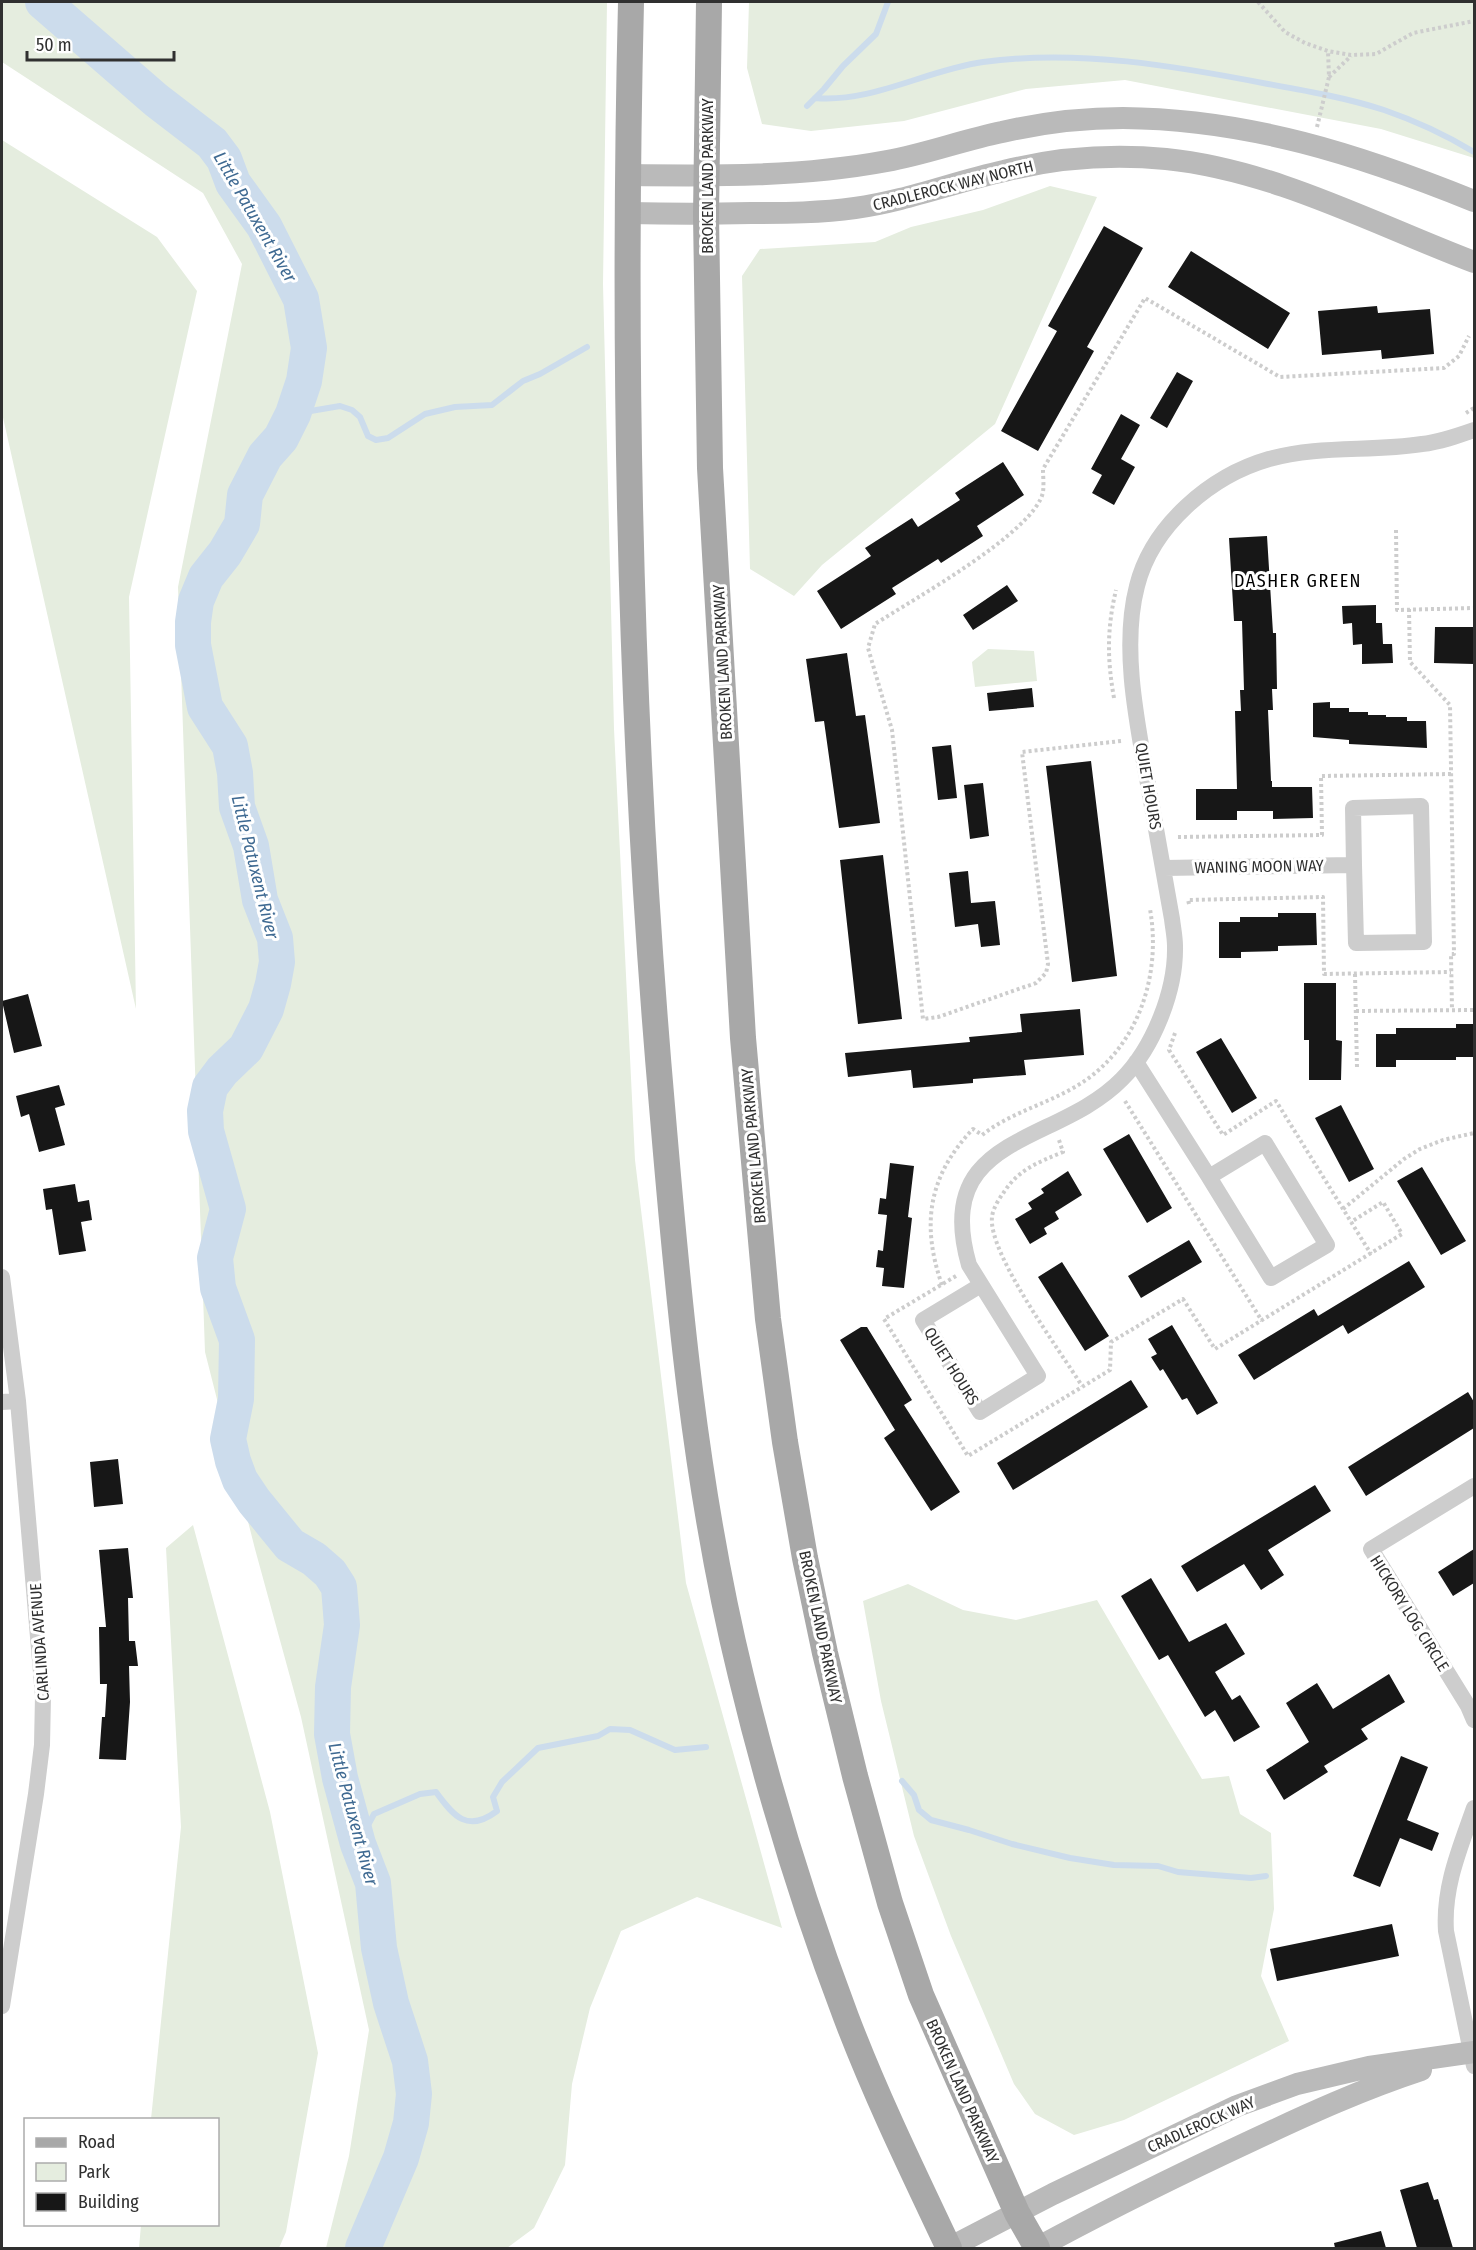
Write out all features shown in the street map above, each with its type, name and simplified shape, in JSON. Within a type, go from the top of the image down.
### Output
[{"type":"main road","points":[[632,2],[628,394],[631,537],[646,892],[668,1177],[682,1325],[697,1446],[718,1571],[740,1674],[772,1796],[811,1919],[848,2020],[884,2109],[949,2248]]},
{"type":"main road","name":"BROKEN LAND PARKWAY","points":[[709,2],[706,215],[710,468],[740,993],[768,1319],[785,1442],[805,1558],[825,1653],[890,1904],[921,1995],[1017,2213],[1037,2248]]},
{"type":"street","points":[[629,175],[706,176],[843,169],[890,161],[1002,132],[1035,126],[1122,118],[1213,124],[1292,139],[1375,162],[1474,201]]},
{"type":"street","name":"CRADLEROCK WAY NORTH","points":[[629,213],[706,215],[797,213],[855,208],[902,199],[1006,170],[1084,159],[1165,159],[1208,165],[1304,194],[1474,262]]},
{"type":"street","name":"QUIET HOURS","points":[[981,1285],[923,1320],[980,1412],[1038,1376],[969,1265],[963,1246],[961,1224],[962,1206],[969,1185],[983,1165],[1001,1150],[1103,1094],[1141,1069],[1161,1018],[1173,970],[1175,946],[1164,868],[1135,708],[1131,655],[1136,587],[1152,547],[1190,503],[1242,469],[1266,460],[1318,450],[1422,444],[1449,439],[1474,430]]},
{"type":"street","points":[[1421,806],[1424,942],[1356,944],[1354,865],[1353,808],[1421,806]]},
{"type":"street","name":"WANING MOON WAY","points":[[1164,868],[1354,865]]},
{"type":"street","points":[[1141,1069],[1271,1278],[1327,1245],[1265,1143],[1209,1177]]},
{"type":"street","name":"CARLINDA AVENUE","points":[[2,1277],[10,1402],[40,1642],[43,1706],[42,1745],[36,1794],[2,2006]]},
{"type":"street","name":"HICKORY LOG CIRCLE","points":[[1474,1486],[1371,1549],[1468,1706],[1474,1720]]},
{"type":"street","points":[[1037,2248],[1190,2169],[1310,2113],[1373,2086],[1474,2057],[1446,1931],[1444,1910],[1452,1874],[1474,1808]]},
{"type":"street","name":"CRADLEROCK WAY","points":[[949,2248],[1171,2135],[1237,2106],[1297,2084],[1369,2067],[1474,2057]]},
{"type":"path","points":[[1258,2],[1285,32],[1305,43],[1328,51],[1352,55],[1376,54],[1413,33],[1474,21]]},
{"type":"path","points":[[1320,115],[1329,77],[1328,51]]},
{"type":"path","points":[[1329,77],[1352,55]]},
{"type":"path","points":[[1121,741],[1022,752],[1048,964],[1046,973],[1036,983],[938,1017],[923,1019],[892,730],[868,648],[875,624],[1005,540],[1028,519],[1043,493],[1043,469],[1145,298],[1280,377],[1444,368],[1459,356],[1469,336]]},
{"type":"path","points":[[1396,530],[1398,610],[1474,608]]},
{"type":"path","points":[[1409,609],[1410,662],[1450,705],[1454,954],[1451,954],[1452,1010]]},
{"type":"path","points":[[1178,837],[1322,835],[1321,776],[1451,774]]},
{"type":"path","points":[[1189,910],[1188,900],[1323,897],[1324,974],[1451,972]]},
{"type":"path","points":[[1355,974],[1357,1068]]},
{"type":"path","points":[[1356,1011],[1474,1010]]},
{"type":"path","points":[[1176,1032],[1169,1050],[1223,1135],[1276,1101],[1371,1254]]},
{"type":"path","points":[[1118,1106],[1134,1092],[1141,1069],[1157,1057],[1171,1053]]},
{"type":"path","points":[[1125,1101],[1262,1321]]},
{"type":"path","points":[[1343,1209],[1404,1159],[1420,1149],[1443,1140],[1474,1133]]},
{"type":"path","points":[[1067,1136],[1058,1140],[1063,1152],[1029,1166],[1012,1180],[996,1206],[992,1224],[1004,1263],[1082,1386]]},
{"type":"path","points":[[969,1265],[954,1277],[884,1319],[968,1456],[1110,1370],[1111,1342],[1183,1299],[1215,1349],[1402,1234],[1383,1202],[1351,1222]]},
{"type":"green space","points":[[2,2],[607,2],[603,284],[614,729],[635,1160],[686,1583],[782,1928],[697,1897],[621,1931],[590,2008],[572,2084],[565,2165],[534,2228],[507,2248],[326,2248],[349,2156],[369,2030],[301,1717],[205,1352],[178,587],[242,264],[203,193],[2,62]]},
{"type":"green space","points":[[749,2],[1474,2],[1474,158],[1381,129],[1125,80],[1026,89],[904,121],[811,131],[762,124],[747,68]]},
{"type":"green space","points":[[2,140],[157,237],[197,291],[129,597],[136,1009],[2,413]]},
{"type":"green space","points":[[1050,186],[1097,197],[995,424],[822,565],[794,596],[750,569],[742,276],[760,249],[875,242],[911,227],[983,210]]},
{"type":"green space","points":[[988,649],[1034,651],[1037,681],[975,687],[972,662]]},
{"type":"green space","points":[[193,1525],[270,1812],[318,2053],[286,2232],[279,2248],[139,2248],[141,2226],[219,2226],[219,2118],[151,2118],[181,1827],[166,1548]]},
{"type":"green space","points":[[908,1584],[963,1610],[1016,1620],[1097,1600],[1202,1779],[1229,1776],[1240,1814],[1271,1833],[1274,1909],[1261,1976],[1289,2041],[1124,2120],[1074,2135],[1035,2114],[1014,2084],[951,1936],[914,1836],[881,1701],[863,1601]]},
{"type":"building","points":[[1104,226],[1143,248],[1087,347],[1094,351],[1038,451],[1001,431],[1057,331],[1048,326]]},
{"type":"building","points":[[1191,251],[1290,313],[1268,349],[1168,287]]},
{"type":"building","points":[[1377,306],[1378,313],[1430,309],[1434,354],[1382,359],[1381,350],[1322,355],[1318,311]]},
{"type":"building","points":[[1177,372],[1193,381],[1167,428],[1150,418]]},
{"type":"building","points":[[1121,414],[1140,425],[1121,459],[1135,467],[1114,505],[1092,493],[1102,475],[1091,469]]},
{"type":"building","points":[[1003,462],[1024,495],[977,526],[983,536],[941,563],[938,559],[892,588],[896,594],[841,629],[817,591],[871,556],[865,548],[912,518],[918,527],[960,500],[955,493]]},
{"type":"building","points":[[1267,536],[1273,633],[1276,633],[1277,689],[1272,689],[1273,710],[1268,710],[1271,781],[1272,787],[1312,787],[1313,818],[1273,819],[1273,811],[1237,811],[1237,820],[1196,820],[1196,789],[1237,789],[1235,711],[1241,711],[1240,690],[1244,690],[1242,621],[1234,621],[1229,538]]},
{"type":"building","points":[[1007,585],[1018,601],[973,630],[963,615]]},
{"type":"building","points":[[1376,605],[1376,623],[1382,623],[1383,644],[1392,644],[1393,663],[1362,664],[1362,644],[1353,645],[1352,623],[1343,624],[1342,606]]},
{"type":"building","points":[[1435,627],[1474,627],[1474,664],[1434,663]]},
{"type":"building","points":[[847,653],[856,716],[865,715],[880,823],[839,828],[824,721],[815,722],[806,659]]},
{"type":"building","points":[[1032,688],[1034,707],[989,711],[987,693]]},
{"type":"building","points":[[1330,702],[1330,708],[1349,708],[1349,712],[1368,712],[1368,715],[1386,715],[1386,717],[1407,717],[1407,721],[1426,721],[1427,748],[1349,744],[1349,740],[1313,737],[1313,703]]},
{"type":"building","points":[[951,745],[957,798],[938,800],[932,747]]},
{"type":"building","points":[[1091,761],[1117,976],[1072,982],[1046,766]]},
{"type":"building","points":[[983,783],[989,836],[970,839],[964,785]]},
{"type":"building","points":[[883,855],[902,1019],[858,1024],[840,860]]},
{"type":"building","points":[[968,871],[971,903],[995,901],[1000,945],[981,947],[978,924],[955,927],[949,873]]},
{"type":"building","points":[[1278,913],[1316,913],[1317,945],[1278,946],[1278,951],[1241,952],[1241,958],[1219,958],[1219,922],[1240,922],[1240,917],[1278,917]]},
{"type":"building","points":[[1304,983],[1336,983],[1336,1040],[1342,1041],[1341,1080],[1309,1080],[1309,1040],[1304,1040]]},
{"type":"building","points":[[28,994],[42,1046],[14,1053],[2,1001]]},
{"type":"building","points":[[1080,1009],[1084,1055],[1024,1060],[1026,1075],[973,1079],[973,1083],[913,1088],[911,1070],[848,1077],[845,1053],[970,1042],[969,1037],[1022,1032],[1020,1014]]},
{"type":"building","points":[[1456,1024],[1474,1024],[1474,1057],[1456,1057],[1456,1060],[1396,1060],[1396,1067],[1376,1067],[1376,1034],[1396,1034],[1396,1028],[1456,1028]]},
{"type":"building","points":[[1221,1038],[1257,1098],[1232,1113],[1196,1052]]},
{"type":"building","points":[[59,1085],[65,1105],[55,1108],[65,1145],[39,1152],[29,1114],[21,1117],[16,1096]]},
{"type":"building","points":[[1341,1105],[1374,1169],[1349,1182],[1315,1118]]},
{"type":"building","points":[[1129,1134],[1172,1208],[1147,1223],[1103,1149]]},
{"type":"building","points":[[890,1163],[914,1166],[908,1217],[912,1218],[904,1288],[882,1286],[884,1268],[876,1267],[878,1250],[883,1251],[887,1215],[878,1214],[880,1198],[886,1199]]},
{"type":"building","points":[[1422,1167],[1466,1241],[1441,1255],[1397,1181]]},
{"type":"building","points":[[1068,1171],[1082,1195],[1055,1212],[1059,1219],[1044,1228],[1047,1234],[1030,1244],[1015,1219],[1032,1209],[1028,1203],[1044,1193],[1041,1189]]},
{"type":"building","points":[[75,1184],[78,1202],[89,1200],[92,1220],[81,1222],[86,1251],[59,1255],[52,1209],[46,1210],[43,1189]]},
{"type":"building","points":[[1189,1240],[1202,1262],[1141,1298],[1128,1276]]},
{"type":"building","points":[[1409,1261],[1425,1287],[1348,1334],[1343,1325],[1254,1380],[1238,1355],[1314,1309],[1318,1316]]},
{"type":"building","points":[[1062,1262],[1109,1336],[1085,1351],[1038,1277]]},
{"type":"building","points":[[1172,1325],[1218,1403],[1197,1415],[1187,1398],[1182,1400],[1163,1369],[1160,1371],[1151,1357],[1157,1354],[1148,1339]]},
{"type":"building","points":[[861,1327],[867,1327],[912,1400],[904,1405],[960,1492],[931,1511],[884,1438],[895,1430],[840,1340]]},
{"type":"building","points":[[1131,1380],[1148,1407],[1013,1490],[997,1463]]},
{"type":"building","points":[[1468,1392],[1474,1402],[1474,1428],[1366,1496],[1348,1467]]},
{"type":"building","points":[[118,1459],[123,1504],[94,1507],[90,1462]]},
{"type":"building","points":[[1315,1485],[1331,1511],[1268,1550],[1284,1575],[1261,1590],[1244,1564],[1197,1592],[1181,1566]]},
{"type":"building","points":[[128,1548],[133,1598],[128,1598],[129,1641],[135,1641],[138,1666],[129,1666],[130,1702],[126,1760],[99,1759],[107,1684],[100,1684],[99,1627],[106,1627],[99,1550]]},
{"type":"building","points":[[1474,1549],[1474,1583],[1453,1596],[1438,1572]]},
{"type":"building","points":[[1151,1578],[1189,1642],[1226,1623],[1245,1654],[1215,1672],[1232,1700],[1240,1695],[1260,1727],[1234,1742],[1215,1710],[1205,1717],[1168,1655],[1159,1660],[1121,1596]]},
{"type":"building","points":[[1389,1674],[1405,1702],[1361,1729],[1368,1739],[1324,1766],[1328,1772],[1284,1800],[1266,1770],[1309,1742],[1286,1703],[1317,1683],[1333,1709]]},
{"type":"building","points":[[1401,1756],[1428,1767],[1407,1820],[1439,1833],[1432,1851],[1400,1838],[1380,1887],[1353,1876]]},
{"type":"building","points":[[1392,1924],[1399,1956],[1277,1981],[1270,1949]]},
{"type":"building","points":[[1428,2182],[1434,2200],[1438,2199],[1453,2248],[1417,2248],[1400,2190]]},
{"type":"building","points":[[1381,2231],[1386,2248],[1335,2248],[1334,2243]]},
{"type":"waterway","name":"Little Patuxent River","points":[[43,2],[156,100],[212,143],[224,159],[233,183],[264,226],[301,299],[309,348],[304,381],[293,414],[281,438],[265,456],[245,495],[242,524],[225,553],[206,577],[196,601],[193,622],[193,645],[205,707],[230,746],[235,773],[237,807],[251,846],[260,900],[275,938],[277,962],[266,1009],[246,1048],[222,1071],[210,1087],[205,1111],[206,1131],[228,1209],[215,1258],[218,1288],[237,1340],[236,1399],[228,1439],[240,1480],[254,1501],[290,1545],[314,1559],[330,1573],[339,1587],[342,1625],[333,1687],[332,1734],[340,1778],[358,1844],[373,1883],[379,1948],[391,2003],[410,2061],[414,2094],[411,2123],[401,2158],[363,2248]]},
{"type":"waterway","points":[[807,106],[876,34],[888,2]]},
{"type":"waterway","points":[[815,98],[858,96],[983,62],[1055,57],[1127,61],[1233,77],[1356,102],[1419,124],[1474,152]]},
{"type":"waterway","points":[[293,414],[340,406],[352,410],[360,417],[368,436],[376,440],[388,438],[425,414],[455,407],[492,405],[523,381],[587,347]]},
{"type":"waterway","points":[[358,1844],[374,1814],[420,1794],[436,1792],[449,1809],[462,1819],[478,1821],[487,1818],[497,1811],[493,1797],[502,1782],[538,1748],[598,1736],[610,1729],[630,1730],[675,1750],[706,1747]]},
{"type":"waterway","points":[[902,1781],[914,1795],[919,1810],[931,1820],[1012,1844],[1070,1858],[1114,1865],[1158,1866],[1178,1872],[1251,1878],[1266,1876]]},
{"type":"district","name":"DASHER GREEN","points":[[1298,581]]}]
